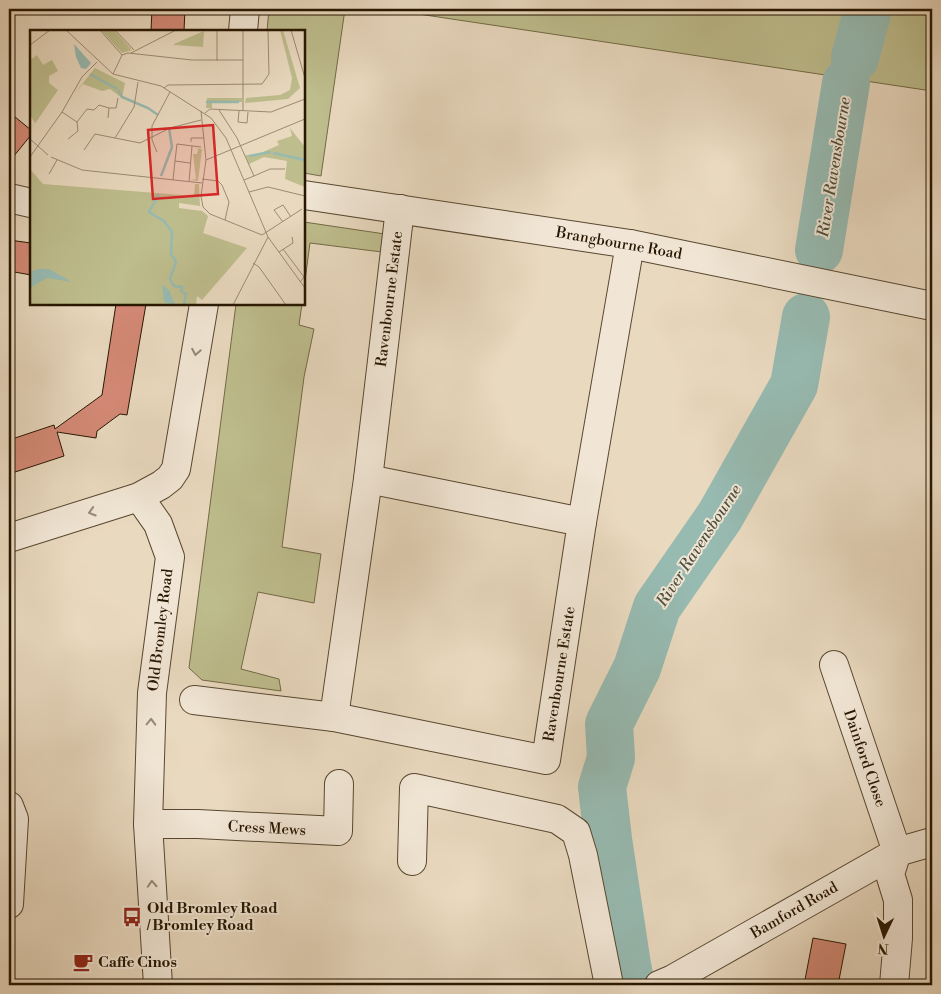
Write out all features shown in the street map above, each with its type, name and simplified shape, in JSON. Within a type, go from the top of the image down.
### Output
[{"type":"street","points":[[243,30],[245,9]]},
{"type":"street","name":"Brangbourne Road","points":[[305,195],[630,244],[932,306]]},
{"type":"street","points":[[9,198],[30,203]]},
{"type":"street","name":"Ravenbourne Estate","points":[[334,717],[368,479],[400,209]]},
{"type":"street","name":"Ravenbourne Estate","points":[[194,700],[334,717],[546,760],[582,522],[630,244]]},
{"type":"street","points":[[9,538],[138,498],[170,478],[176,469],[204,305]]},
{"type":"street","points":[[368,479],[582,522]]},
{"type":"street","name":"Old Bromley Road","points":[[138,498],[158,524],[170,558],[152,694],[148,824],[158,985]]},
{"type":"street","name":"Dainford Close","points":[[834,665],[897,852]]},
{"type":"street","name":"Cress Mews","points":[[148,824],[198,824],[338,831],[339,784]]},
{"type":"street","points":[[412,861],[414,788],[557,819],[576,832],[583,855],[609,985]]},
{"type":"street","points":[[9,806],[14,819],[9,904]]},
{"type":"street","name":"Bamford Road","points":[[666,982],[897,852],[932,842]]},
{"type":"street","points":[[894,985],[898,938],[898,900],[890,874],[897,852]]},
{"type":"shaded area","points":[[269,9],[345,9],[321,176],[305,173],[305,30],[267,30]]},
{"type":"shaded area","points":[[385,9],[932,9],[932,91]]},
{"type":"shaded area","points":[[305,222],[385,234],[382,252],[310,243],[305,280]]},
{"type":"shaded area","points":[[236,305],[302,305],[299,325],[314,329],[304,377],[282,547],[321,554],[314,603],[258,592],[241,669],[279,679],[281,691],[202,680],[189,668]]},
{"type":"building","points":[[152,9],[185,9],[184,30],[151,30]]},
{"type":"building","points":[[9,112],[30,129],[30,136],[9,162]]},
{"type":"building","points":[[9,240],[30,243],[30,275],[9,271]]},
{"type":"building","points":[[116,305],[146,305],[127,415],[120,414],[97,431],[96,438],[57,432],[64,456],[9,474],[9,440],[54,425],[55,429],[102,395]]},
{"type":"building","points":[[813,938],[846,944],[838,985],[804,985]]},
{"type":"waterway","name":"River Ravensbourne","points":[[855,58],[868,9]]},
{"type":"waterway","name":"River Ravensbourne","points":[[819,250],[846,83]]},
{"type":"waterway","name":"River Ravensbourne","points":[[631,985],[608,839],[602,787],[611,758],[609,724],[637,668],[657,607],[720,516],[794,385],[806,317]]},
{"type":"place","name":"Old Bromley Road / Bromley Road","points":[[132,917]]},
{"type":"place","name":"Caffe Cinos","points":[[83,962]]}]
